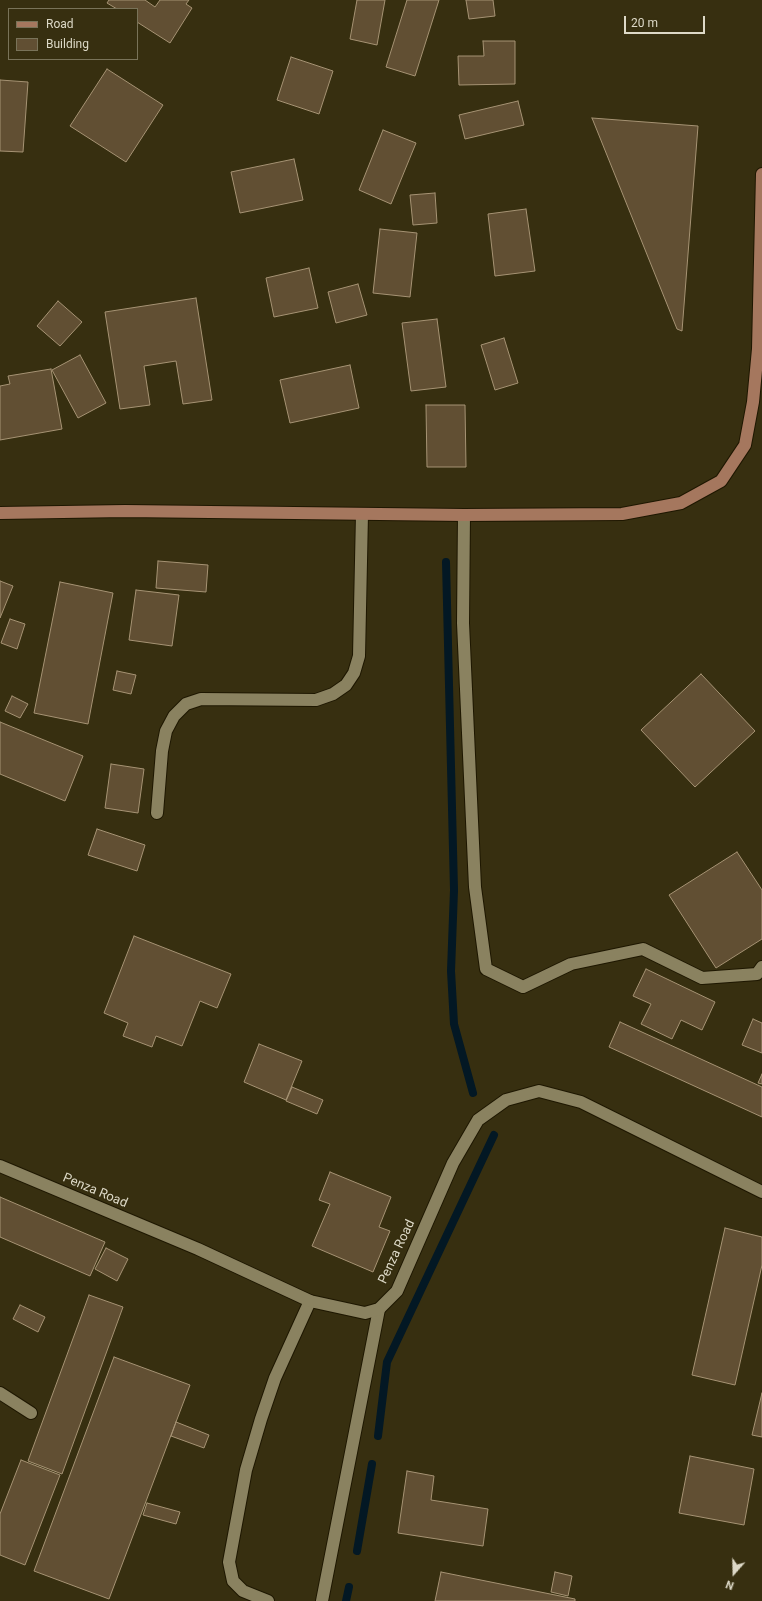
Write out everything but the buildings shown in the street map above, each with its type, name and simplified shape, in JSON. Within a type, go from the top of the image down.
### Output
[{"type":"main road","points":[[0,513],[125,511],[464,515],[622,514],[681,503],[721,481],[745,445],[753,402],[758,349],[762,174]]},
{"type":"street","points":[[156,813],[162,751],[166,732],[174,716],[186,704],[201,699],[316,700],[333,694],[346,685],[354,673],[359,656],[362,514]]},
{"type":"street","points":[[464,515],[463,623],[475,879],[486,969],[523,987],[571,964],[643,949],[702,978],[757,974],[762,967]]},
{"type":"street","name":"Penza Road","points":[[0,1166],[198,1249],[310,1300],[364,1313],[379,1309],[397,1291],[453,1163],[478,1120],[506,1100],[539,1091],[581,1102],[762,1192]]},
{"type":"street","points":[[268,1601],[243,1591],[233,1581],[229,1562],[246,1470],[261,1419],[275,1378],[310,1300]]},
{"type":"street","points":[[322,1601],[379,1309]]},
{"type":"street","points":[[0,1393],[31,1413]]},
{"type":"waterway","points":[[446,562],[454,890],[451,971],[454,1024],[473,1093]]},
{"type":"waterway","points":[[378,1436],[387,1362],[494,1135]]},
{"type":"waterway","points":[[357,1551],[372,1464]]},
{"type":"waterway","points":[[346,1601],[349,1587]]}]
